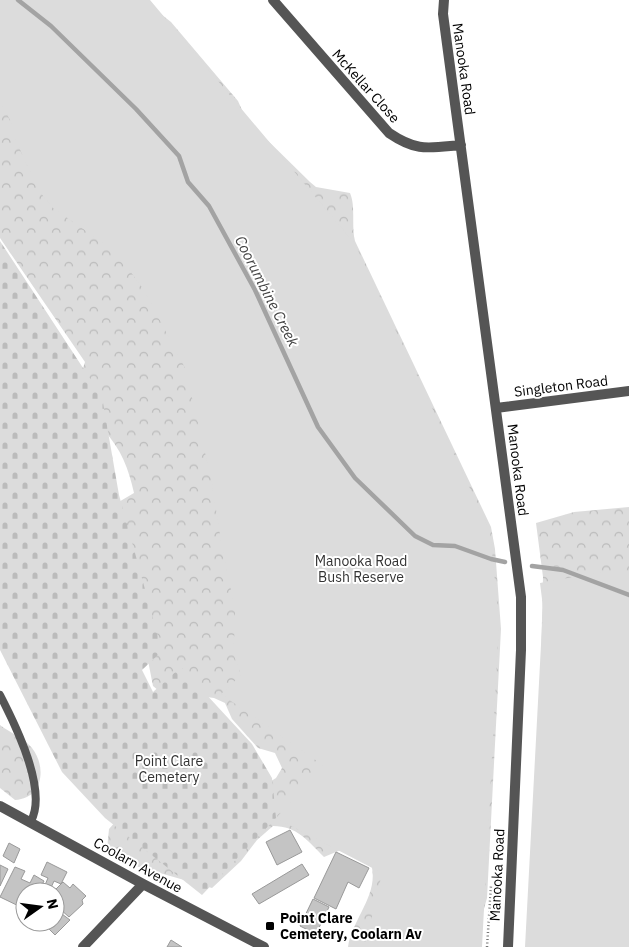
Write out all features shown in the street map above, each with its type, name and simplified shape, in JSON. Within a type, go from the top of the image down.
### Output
[{"type":"street","name":"McKellar Close","points":[[274,0],[388,133],[408,146],[430,148],[461,145]]},
{"type":"street","name":"Manooka Road","points":[[444,0],[442,14],[521,596],[521,650],[508,947]]},
{"type":"street","name":"Singleton Road","points":[[496,408],[629,391]]},
{"type":"street","name":"Coolarn Avenue","points":[[0,806],[264,947]]},
{"type":"street","points":[[83,947],[143,884]]},
{"type":"lane","points":[[0,695],[29,762],[36,804],[35,814],[31,821]]},
{"type":"path","points":[[487,947],[491,886]]},
{"type":"green space","name":"Manooka Road Bush Reserve","points":[[0,0],[157,11],[171,22],[238,101],[246,119],[310,182],[316,187],[350,193],[353,204],[355,241],[491,527],[495,549],[501,629],[487,898],[482,916],[480,947],[348,947],[372,886],[371,864],[343,849],[324,857],[302,836],[289,829],[273,826],[257,840],[241,861],[212,888],[125,863],[107,849],[109,829],[117,820],[268,783],[276,778],[282,768],[275,753],[258,748],[232,719],[225,703],[214,698],[159,691],[153,686],[117,503],[134,493],[130,476],[120,452],[104,431],[82,371],[85,362],[0,238]]},
{"type":"green space","name":"Manooka Road Bush Reserve","points":[[0,0],[150,0],[355,244],[490,531],[499,622],[482,947],[365,947],[382,873],[276,818],[324,766],[221,694],[241,675],[232,650],[235,631],[235,610],[211,478],[185,368],[144,290],[124,263],[99,240],[53,208],[39,191],[17,143],[10,120],[0,101]]},
{"type":"green space","name":"Point Clare Cemetery","points":[[0,241],[102,397],[119,495],[162,651],[142,670],[153,692],[181,667],[252,744],[272,778],[276,818],[202,895],[105,818],[62,772],[0,650]]},
{"type":"green space","points":[[629,507],[629,734],[541,661],[543,577],[536,523],[574,512]]},
{"type":"green space","points":[[607,571],[629,571],[629,947],[525,947],[543,607],[540,583]]},
{"type":"green space","points":[[0,725],[29,745],[40,764],[40,781],[37,788],[32,794],[24,798],[15,800],[0,788]]},
{"type":"building","points":[[290,830],[302,852],[277,865],[266,842]]},
{"type":"building","points":[[9,843],[20,849],[14,863],[3,856]]},
{"type":"building","points":[[336,852],[369,868],[359,888],[348,882],[336,909],[314,898]]},
{"type":"building","points":[[47,862],[67,872],[62,882],[46,882],[48,878],[41,875]]},
{"type":"building","points":[[302,864],[309,875],[259,904],[252,894]]},
{"type":"building","points":[[0,865],[8,869],[0,886]]},
{"type":"building","points":[[15,867],[25,871],[21,879],[28,882],[15,882],[15,904],[0,897]]},
{"type":"building","points":[[34,875],[43,882],[30,882]]},
{"type":"building","points":[[65,884],[70,888],[73,884],[86,896],[82,900],[83,904],[69,917],[65,913]]},
{"type":"building","points":[[313,899],[329,907],[316,934],[300,926]]},
{"type":"building","points":[[65,916],[70,920],[65,925]]},
{"type":"building","points":[[171,940],[182,947],[167,947]]},
{"type":"waterway","name":"Coorumbine Creek","points":[[18,0],[51,26],[136,109],[179,156],[188,182],[209,206],[255,290],[318,427],[355,478],[415,536],[433,545],[455,546],[505,562]]},
{"type":"waterway","name":"Coorumbine Creek","points":[[532,566],[563,570],[629,595]]},
{"type":"place","name":"Point Clare Cemetery, Coolarn Av","points":[[270,926]]}]
